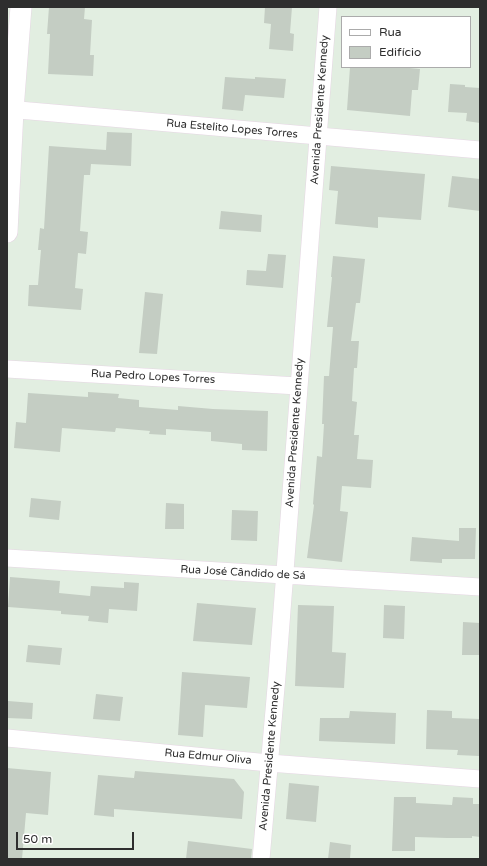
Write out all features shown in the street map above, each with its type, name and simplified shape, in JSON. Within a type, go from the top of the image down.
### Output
[{"type":"street","points":[[7,232],[10,109],[21,7]]},
{"type":"street","name":"Avenida Presidente Kennedy","points":[[261,859],[328,7]]},
{"type":"street","name":"Rua Estelito Lopes Torres","points":[[10,109],[480,150]]},
{"type":"street","name":"Rua Pedro Lopes Torres","points":[[7,369],[298,386]]},
{"type":"street","name":"Rua José Cândido de Sá","points":[[7,558],[480,587]]},
{"type":"street","name":"Rua Edmur Oliva","points":[[7,738],[269,763],[480,779]]},
{"type":"building","points":[[49,7],[85,7],[84,19],[92,20],[90,55],[94,55],[93,76],[48,74],[50,34],[47,34]]},
{"type":"building","points":[[265,7],[292,7],[290,33],[294,34],[293,51],[269,49],[271,24],[264,23]]},
{"type":"building","points":[[350,68],[420,69],[418,90],[412,90],[410,116],[347,110]]},
{"type":"building","points":[[225,77],[286,79],[284,98],[245,95],[243,111],[222,109]]},
{"type":"building","points":[[450,84],[480,88],[480,123],[466,121],[467,113],[448,112]]},
{"type":"building","points":[[107,132],[132,133],[131,166],[91,164],[90,175],[84,175],[80,231],[88,232],[86,254],[78,253],[75,288],[83,289],[81,310],[28,306],[29,285],[38,285],[41,250],[38,250],[40,228],[44,229],[49,146],[106,150]]},
{"type":"building","points":[[331,166],[425,174],[421,220],[378,217],[378,228],[335,224],[338,191],[329,190]]},
{"type":"building","points":[[452,176],[480,179],[480,211],[448,207]]},
{"type":"building","points":[[221,211],[262,215],[261,232],[219,229]]},
{"type":"building","points":[[268,254],[286,255],[283,288],[246,285],[247,270],[266,271]]},
{"type":"building","points":[[333,256],[365,259],[360,303],[356,303],[351,341],[359,341],[357,368],[354,368],[352,401],[357,402],[354,435],[359,435],[357,459],[373,460],[371,488],[342,486],[340,511],[348,512],[342,562],[307,558],[314,505],[317,456],[322,457],[324,376],[329,376],[333,327],[327,327]]},
{"type":"building","points":[[145,292],[163,294],[157,354],[139,353]]},
{"type":"building","points":[[88,392],[119,394],[118,398],[139,400],[139,407],[178,410],[178,406],[268,411],[267,451],[242,450],[242,444],[211,441],[211,432],[166,429],[166,435],[149,434],[150,431],[116,428],[115,432],[62,428],[60,452],[14,448],[16,422],[26,423],[28,393],[88,397]]},
{"type":"building","points":[[31,498],[61,501],[59,520],[29,517]]},
{"type":"building","points":[[166,503],[184,504],[184,529],[165,529]]},
{"type":"building","points":[[232,510],[258,511],[257,541],[231,540]]},
{"type":"building","points":[[459,528],[476,528],[475,559],[442,559],[442,563],[410,561],[412,537],[459,541]]},
{"type":"building","points":[[10,577],[60,581],[59,593],[90,596],[91,586],[124,588],[124,582],[139,583],[137,611],[109,609],[108,623],[88,621],[89,616],[61,614],[61,611],[8,607]]},
{"type":"building","points":[[197,603],[256,608],[252,645],[193,641]]},
{"type":"building","points":[[298,605],[334,606],[332,652],[346,653],[344,688],[295,686]]},
{"type":"building","points":[[384,605],[405,606],[404,639],[383,638]]},
{"type":"building","points":[[463,622],[480,623],[480,655],[462,655]]},
{"type":"building","points":[[28,645],[62,648],[60,665],[26,662]]},
{"type":"building","points":[[182,672],[250,677],[247,708],[205,705],[203,737],[178,735]]},
{"type":"building","points":[[96,694],[123,697],[120,721],[93,719]]},
{"type":"building","points":[[8,701],[33,703],[32,719],[7,718]]},
{"type":"building","points":[[427,710],[452,711],[452,718],[480,719],[479,756],[457,755],[458,750],[426,749]]},
{"type":"building","points":[[350,711],[396,713],[395,744],[319,741],[320,718],[349,718]]},
{"type":"building","points":[[7,768],[51,772],[48,815],[26,813],[22,859],[7,859]]},
{"type":"building","points":[[135,771],[234,779],[244,792],[242,819],[114,809],[114,817],[94,815],[98,775],[134,778]]},
{"type":"building","points":[[289,783],[319,786],[316,822],[286,819]]},
{"type":"building","points":[[394,797],[416,797],[416,803],[452,805],[453,797],[473,798],[473,804],[480,804],[480,837],[415,837],[415,851],[392,851]]},
{"type":"building","points":[[188,841],[252,849],[251,859],[186,859]]},
{"type":"building","points":[[330,842],[351,845],[350,859],[328,859]]}]
